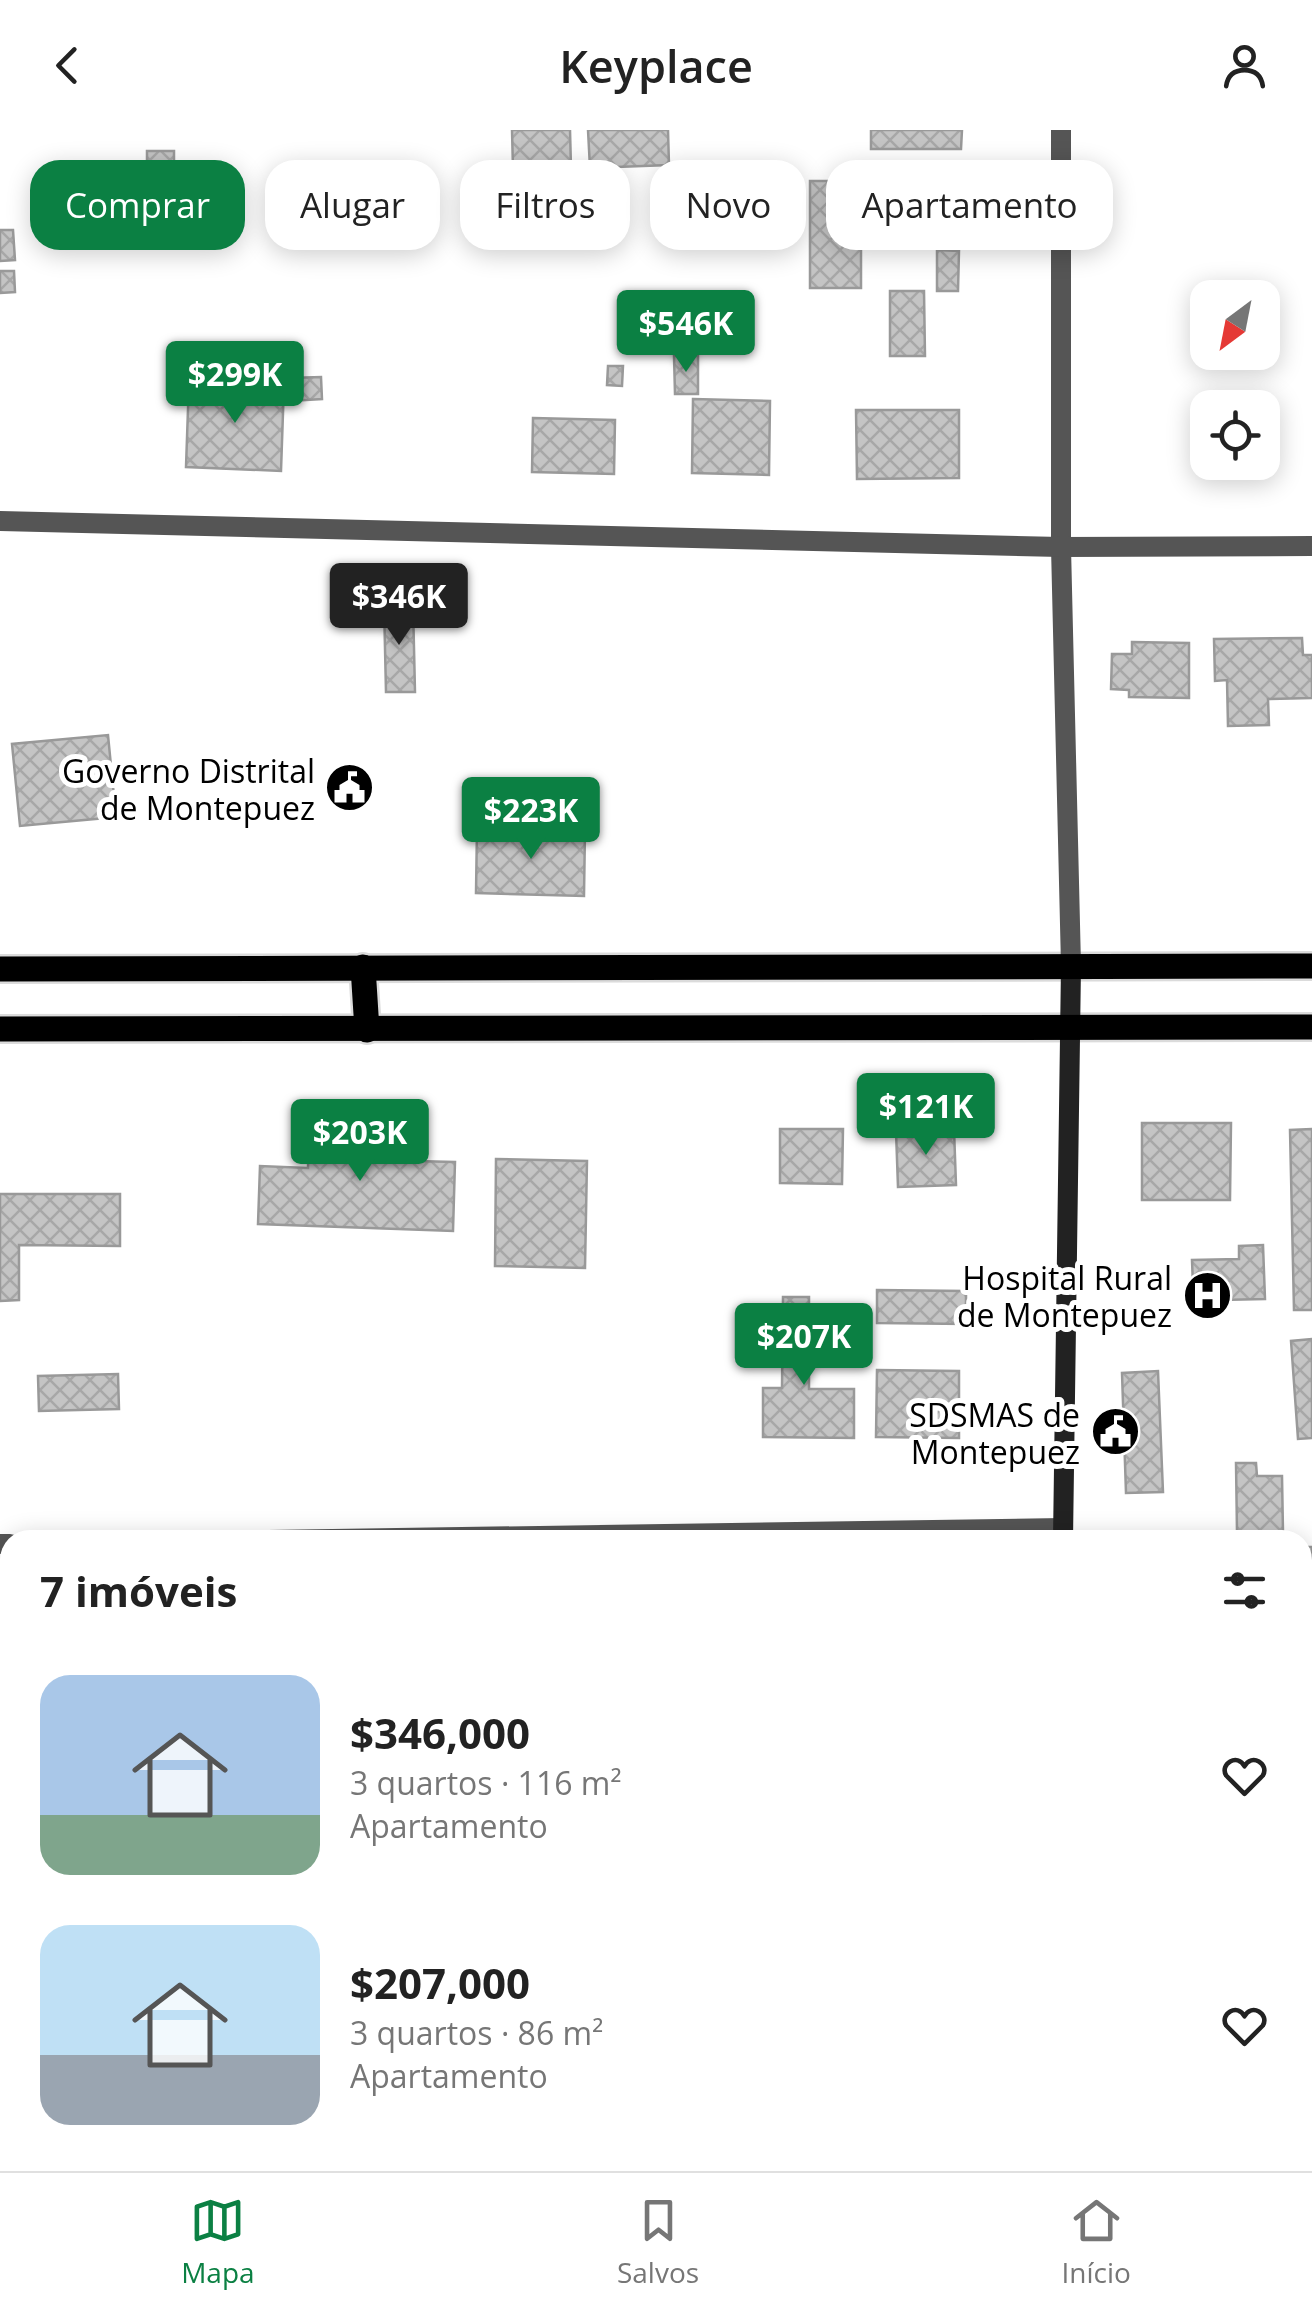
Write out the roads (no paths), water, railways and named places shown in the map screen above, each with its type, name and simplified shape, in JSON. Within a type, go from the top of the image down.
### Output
[{"type":"main road","points":[[1063,1530],[1071,966]]},
{"type":"main road","points":[[0,968],[1312,966]]},
{"type":"main road","points":[[363,967],[368,1030]]},
{"type":"main road","points":[[0,1029],[1312,1027]]},
{"type":"street","points":[[1061,130],[1061,546],[1071,966]]},
{"type":"street","points":[[0,521],[1061,546],[1312,546]]},
{"type":"place","name":"Governo Distrital de Montepuez","points":[[350,788]]},
{"type":"place","name":"Hospital Rural de Montepuez","points":[[1207,1295]]},
{"type":"place","name":"SDSMAS de Montepuez","points":[[1115,1432]]}]
